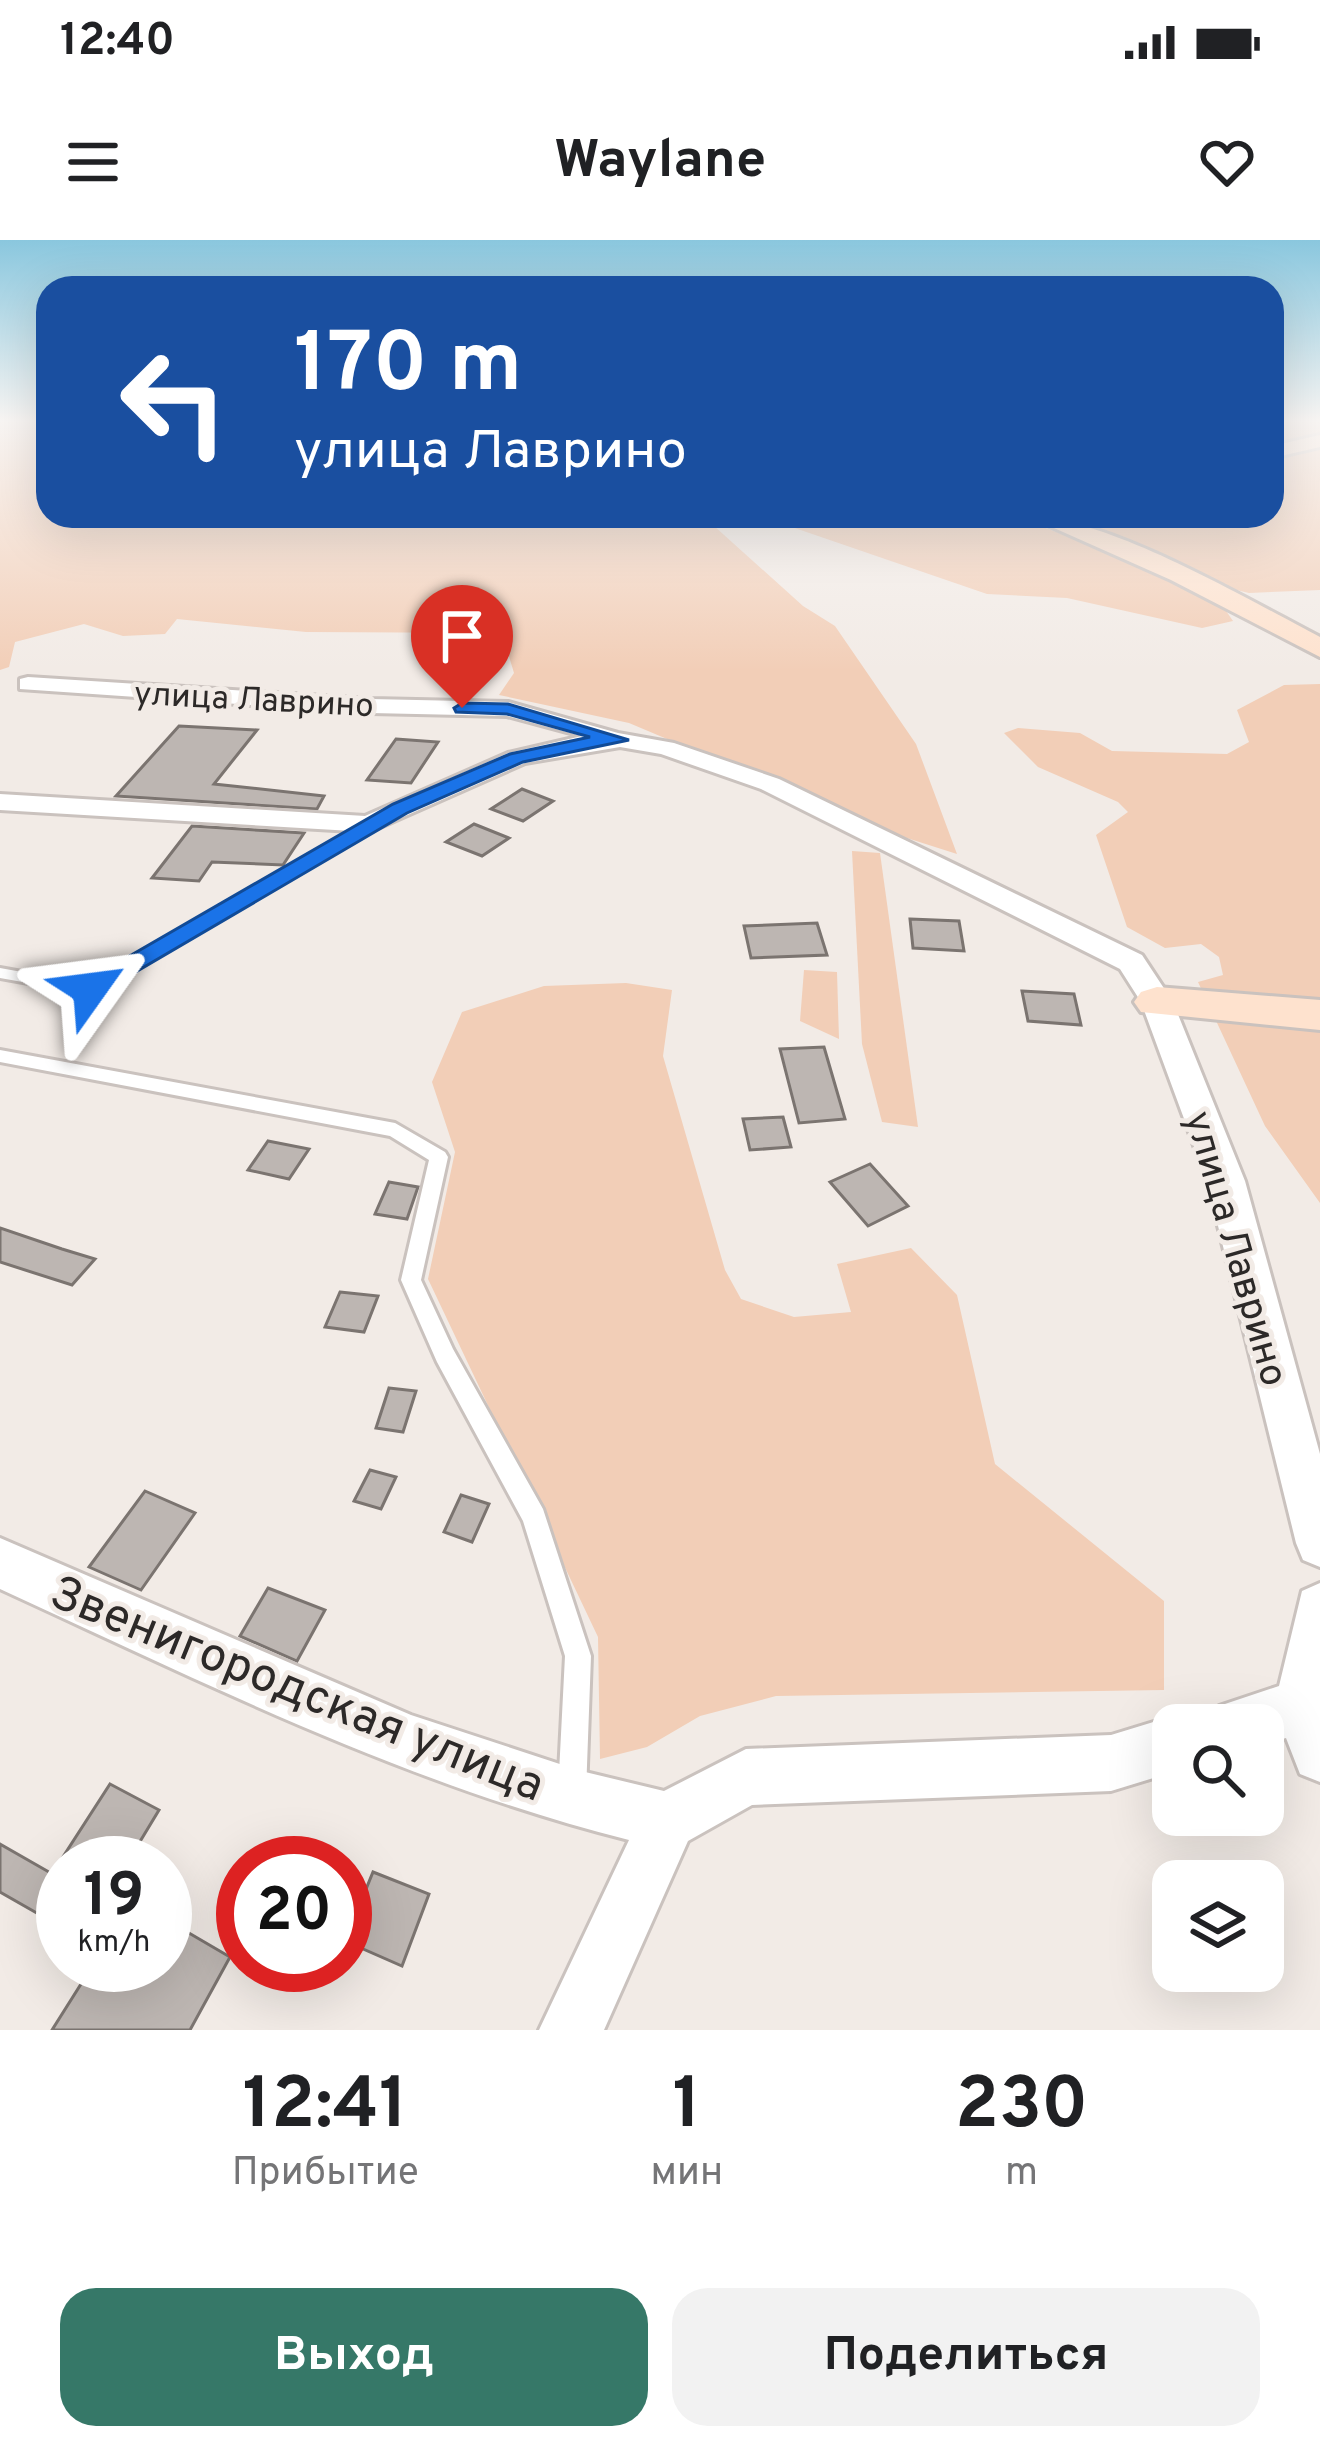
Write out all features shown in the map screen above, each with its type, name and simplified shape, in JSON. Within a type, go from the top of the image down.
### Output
[{"type":"main road","points":[[1068,528],[1180,575],[1320,648]]},
{"type":"main road","points":[[1156,1002],[1320,1016]]},
{"type":"street","name":"улица Лаврино","points":[[28,684],[371,706],[508,709],[666,748],[770,784],[1131,962],[1156,1002],[1226,1180],[1320,1543]]},
{"type":"street","points":[[0,802],[370,824],[517,758],[575,744],[620,740]]},
{"type":"street","name":"Звенигородская улица","points":[[0,1563],[399,1741],[572,1800],[668,1821]]},
{"type":"street","points":[[1311,1730],[1320,1609]]},
{"type":"street","points":[[571,2030],[668,1821],[746,1777],[1111,1763],[1152,1750]]},
{"type":"lane","points":[[0,973],[90,989],[370,824]]},
{"type":"lane","points":[[0,1056],[395,1130],[439,1157],[412,1280],[445,1355],[534,1517],[578,1656],[572,1800]]},
{"type":"shaded area","points":[[0,505],[36,505],[36,528],[716,528],[803,606],[835,626],[916,744],[957,854],[888,832],[629,723],[499,695],[514,673],[502,633],[306,632],[177,619],[165,634],[123,636],[84,624],[15,642],[9,667],[0,670]]},
{"type":"shaded area","points":[[1284,505],[1320,505],[1320,590],[1249,593],[1085,528],[1284,528]]},
{"type":"shaded area","points":[[795,528],[1046,528],[1170,576],[1222,605],[1233,621],[1202,628],[1067,598],[987,594]]},
{"type":"shaded area","points":[[1320,684],[1320,1203],[1265,1126],[1198,982],[1223,975],[1219,957],[1201,944],[1165,948],[1127,927],[1096,835],[1128,812],[1118,802],[1038,767],[1004,733],[1018,728],[1080,733],[1112,751],[1227,754],[1249,742],[1237,710],[1284,685]]},
{"type":"shaded area","points":[[852,851],[880,853],[918,1127],[882,1122],[862,1044]]},
{"type":"shaded area","points":[[804,970],[837,972],[839,1039],[800,1021]]},
{"type":"shaded area","points":[[626,983],[672,990],[663,1056],[725,1270],[741,1299],[794,1317],[851,1312],[837,1264],[911,1248],[957,1295],[995,1464],[1164,1601],[1164,1690],[776,1696],[700,1716],[647,1747],[600,1759],[598,1637],[428,1279],[455,1152],[432,1082],[462,1012],[544,986]]},
{"type":"building","points":[[179,726],[257,730],[214,784],[324,796],[317,809],[116,796]]},
{"type":"building","points":[[396,739],[438,742],[411,783],[367,780]]},
{"type":"building","points":[[522,789],[553,801],[523,821],[491,809]]},
{"type":"building","points":[[474,824],[509,838],[482,856],[446,842]]},
{"type":"building","points":[[192,826],[304,833],[283,865],[212,862],[199,881],[152,878]]},
{"type":"building","points":[[910,919],[959,921],[964,951],[913,948]]},
{"type":"building","points":[[817,923],[827,955],[751,958],[744,926]]},
{"type":"building","points":[[1022,991],[1074,994],[1081,1025],[1028,1021]]},
{"type":"building","points":[[824,1047],[845,1119],[799,1123],[780,1049]]},
{"type":"building","points":[[783,1117],[791,1147],[750,1150],[743,1119]]},
{"type":"building","points":[[268,1141],[309,1149],[289,1179],[248,1170]]},
{"type":"building","points":[[870,1164],[908,1206],[868,1226],[830,1182]]},
{"type":"building","points":[[389,1182],[418,1187],[407,1219],[375,1214]]},
{"type":"building","points":[[0,1228],[95,1259],[72,1285],[0,1262]]},
{"type":"building","points":[[340,1292],[378,1296],[364,1332],[325,1327]]},
{"type":"building","points":[[389,1388],[416,1391],[403,1432],[376,1428]]},
{"type":"building","points":[[370,1470],[396,1477],[381,1509],[354,1501]]},
{"type":"building","points":[[145,1491],[195,1513],[141,1590],[89,1567]]},
{"type":"building","points":[[461,1495],[489,1504],[472,1542],[444,1532]]},
{"type":"building","points":[[268,1588],[325,1610],[297,1661],[240,1636]]},
{"type":"building","points":[[110,1784],[159,1810],[143,1836],[76,1836]]},
{"type":"building","points":[[0,1844],[36,1865],[36,1913],[0,1892]]},
{"type":"building","points":[[372,1874],[429,1894],[402,1966],[372,1953]]},
{"type":"building","points":[[192,1935],[216,1949],[216,1983],[190,2030],[52,2030],[76,1992],[192,1992]]},
{"type":"route","points":[[90,989],[400,808],[517,758],[575,744],[620,740],[508,709],[462,708]]}]
